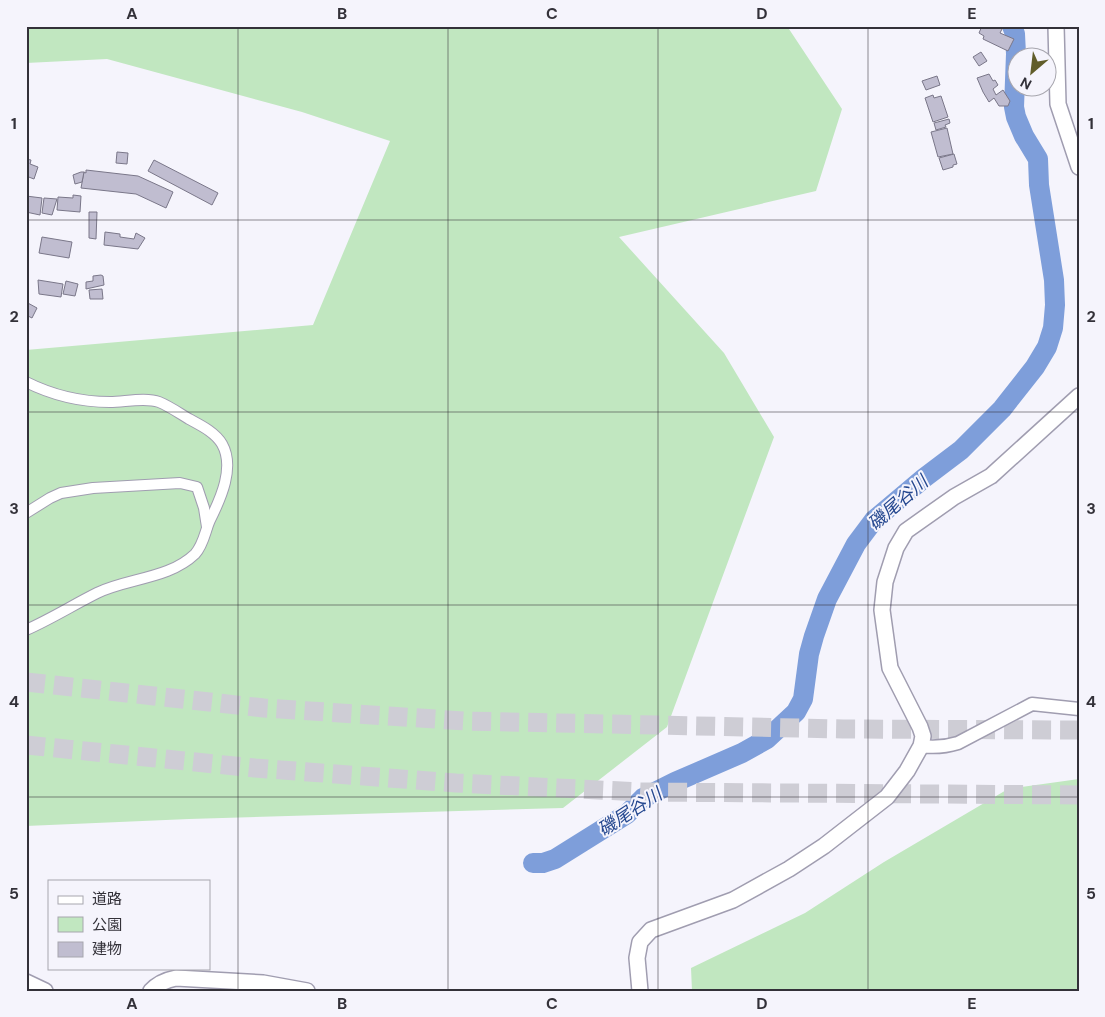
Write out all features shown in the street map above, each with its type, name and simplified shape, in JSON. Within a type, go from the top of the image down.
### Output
[{"type":"main road","points":[[1056,26],[1058,104],[1079,167]]},
{"type":"main road","points":[[640,991],[637,958],[640,942],[651,930],[733,900],[789,869],[824,846],[887,797],[907,771],[921,746],[922,736],[920,727],[890,668],[882,610],[885,582],[896,548],[906,531],[954,496],[991,476],[1079,396]]},
{"type":"main road","points":[[151,991],[165,980],[176,978],[263,982],[307,991]]},
{"type":"main road","points":[[26,982],[45,991]]},
{"type":"street","points":[[26,382],[45,391],[78,400],[158,402],[206,428],[221,442],[226,453],[227,472],[218,503],[206,527]]},
{"type":"street","points":[[26,514],[61,493],[93,488],[180,482],[197,487],[204,508],[206,527],[204,539],[195,553],[176,567],[98,592],[46,622],[26,630]]},
{"type":"street","points":[[921,746],[947,747],[958,743],[1032,704],[1079,709]]},
{"type":"green space","points":[[26,26],[787,26],[842,109],[816,191],[619,237],[724,353],[774,437],[667,727],[563,808],[189,819],[26,826],[26,350],[313,325],[390,141],[302,112],[107,59],[26,63]]},
{"type":"green space","points":[[1079,779],[1079,991],[692,991],[691,968],[805,913],[884,862],[1008,789]]},
{"type":"building","points":[[982,26],[1003,27],[1000,33],[1014,39],[1008,51],[983,39],[984,36],[979,33]]},
{"type":"building","points":[[981,52],[987,61],[979,66],[973,57]]},
{"type":"building","points":[[989,74],[998,85],[993,89],[996,95],[1003,90],[1010,101],[1008,106],[999,106],[994,98],[989,102],[977,78]]},
{"type":"building","points":[[937,76],[940,85],[926,90],[922,81]]},
{"type":"building","points":[[933,95],[934,98],[941,96],[948,117],[933,122],[925,98]]},
{"type":"building","points":[[949,119],[950,123],[945,125],[946,127],[936,130],[934,123]]},
{"type":"building","points":[[947,128],[953,154],[938,157],[931,132]]},
{"type":"building","points":[[117,152],[128,153],[127,164],[116,163]]},
{"type":"building","points":[[954,154],[957,164],[943,170],[939,158]]},
{"type":"building","points":[[26,159],[31,160],[30,164],[38,167],[34,179],[26,176]]},
{"type":"building","points":[[154,160],[218,193],[212,205],[148,171]]},
{"type":"building","points":[[86,170],[138,176],[173,192],[166,208],[136,194],[81,188]]},
{"type":"building","points":[[84,172],[82,182],[75,184],[73,175]]},
{"type":"building","points":[[73,195],[81,196],[80,212],[57,210],[58,197],[73,198]]},
{"type":"building","points":[[26,196],[42,198],[40,215],[26,212]]},
{"type":"building","points":[[44,198],[57,199],[52,215],[42,213]]},
{"type":"building","points":[[89,212],[97,212],[96,239],[89,238]]},
{"type":"building","points":[[105,232],[120,234],[120,237],[134,239],[136,233],[145,238],[138,249],[104,245]]},
{"type":"building","points":[[42,237],[72,242],[69,258],[39,253]]},
{"type":"building","points":[[93,276],[103,276],[104,285],[86,289],[86,282],[93,281]]},
{"type":"building","points":[[38,280],[63,284],[61,297],[39,294]]},
{"type":"building","points":[[66,281],[78,284],[75,296],[63,294]]},
{"type":"building","points":[[102,289],[103,299],[90,299],[89,290]]},
{"type":"building","points":[[26,302],[37,308],[32,318],[26,315]]},
{"type":"waterway","name":"磯尾谷川","points":[[533,863],[543,863],[555,859],[627,814],[643,798],[742,753],[767,739],[796,712],[803,699],[809,654],[827,599],[856,544],[874,520],[961,450],[1002,409],[1035,367],[1047,347],[1053,328],[1055,305],[1054,280],[1039,185],[1038,159],[1024,136],[1014,107],[1016,54],[1015,34],[1012,26]]},
{"type":"tunnel","points":[[26,682],[264,708],[465,721],[843,729],[1079,730]]},
{"type":"tunnel","points":[[26,745],[255,768],[456,783],[641,792],[1079,795]]}]
